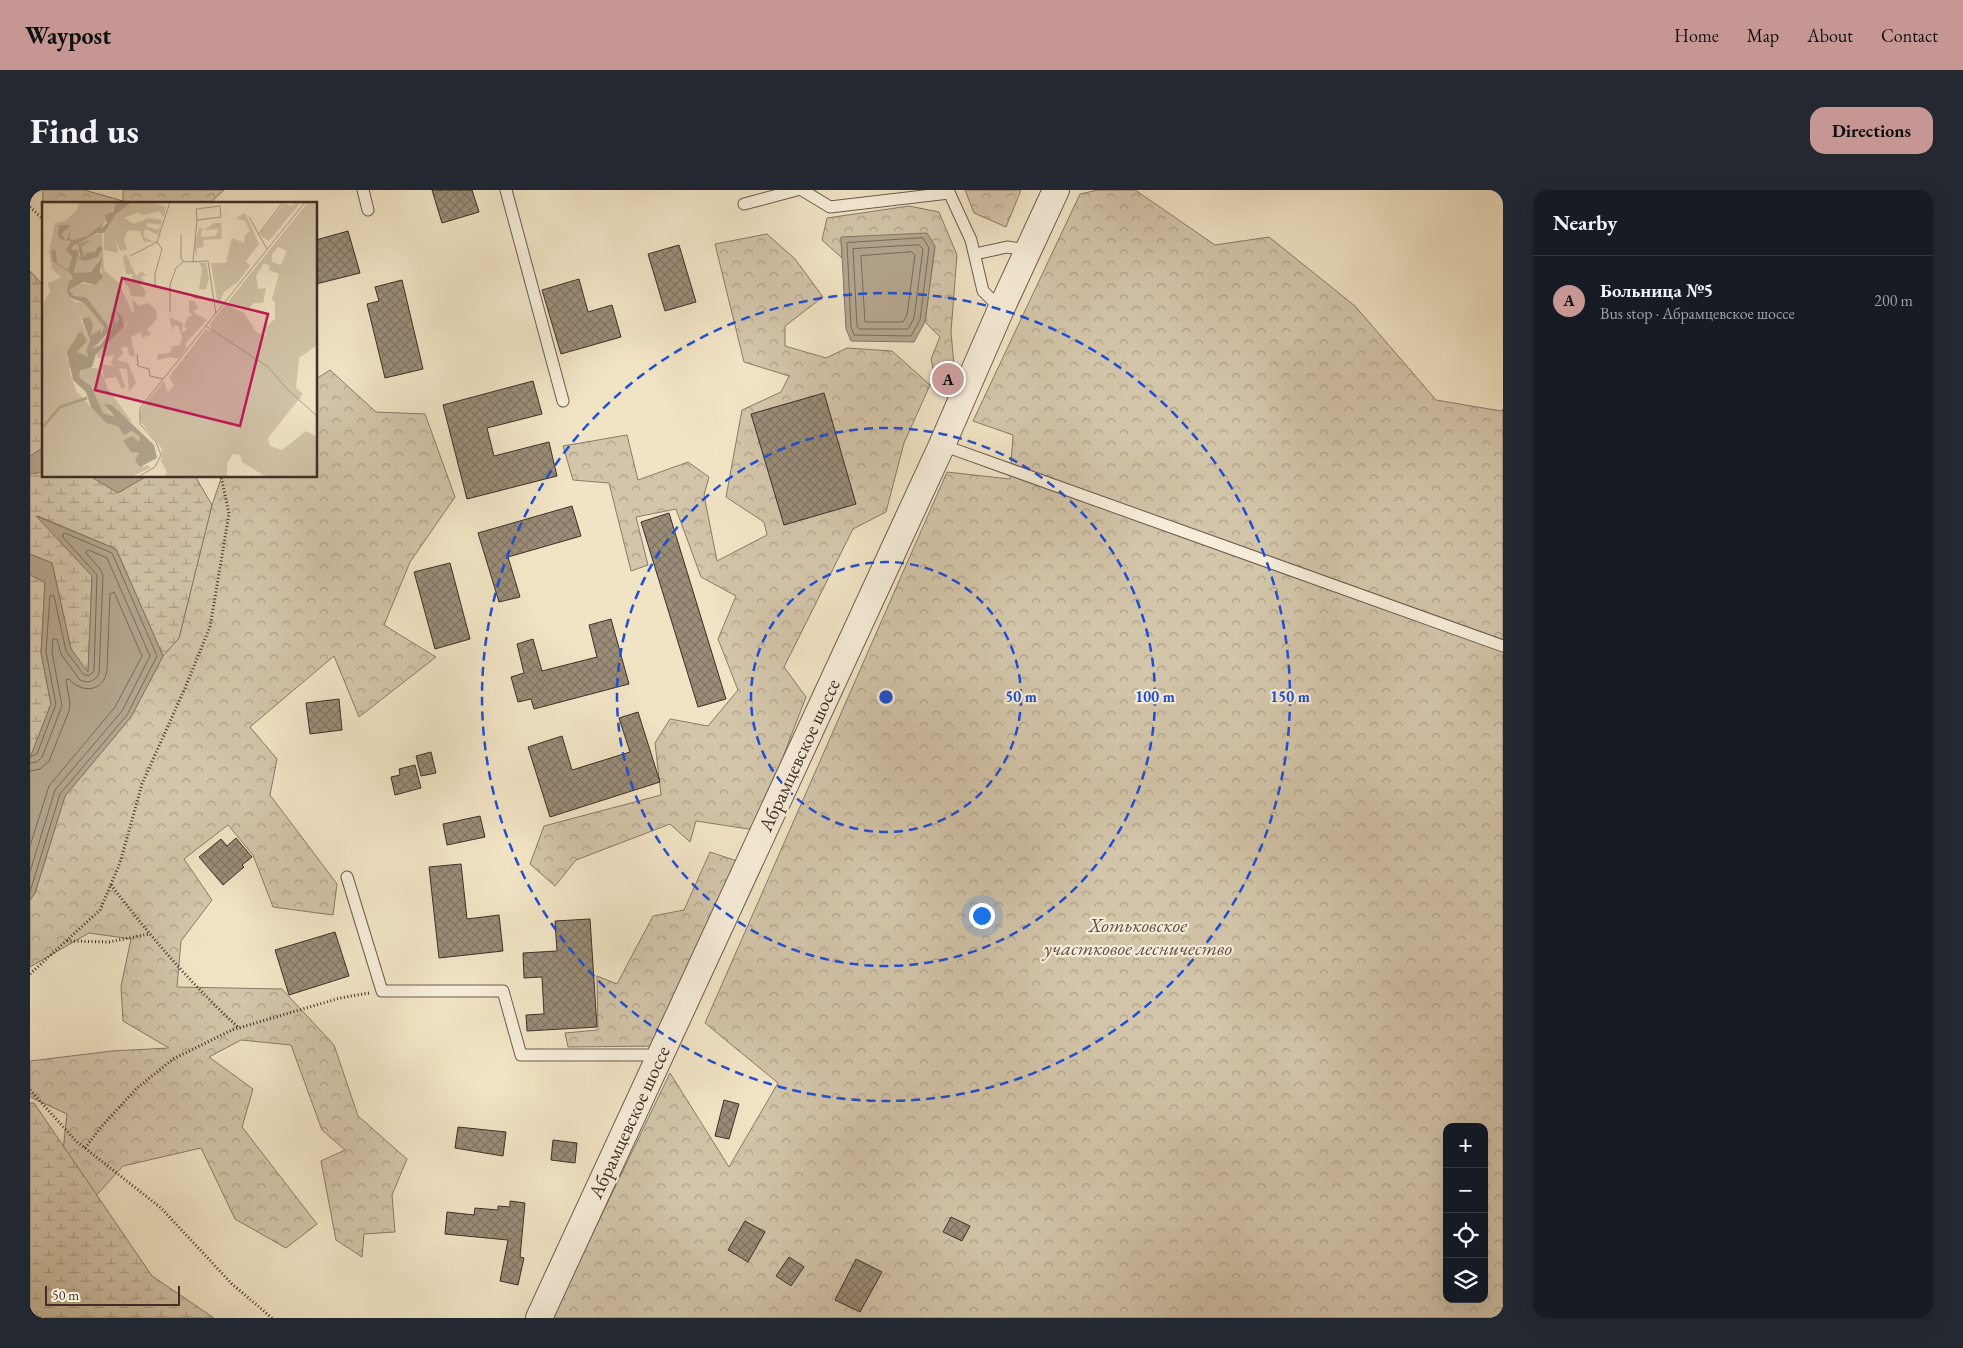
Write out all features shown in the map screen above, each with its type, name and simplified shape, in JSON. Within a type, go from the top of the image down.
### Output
[{"type":"street","name":"Абрамцевское шоссе","points":[[538,1318],[942,445],[1001,309],[1056,190]]},
{"type":"lane","points":[[363,190],[368,210]]},
{"type":"lane","points":[[506,190],[563,401]]},
{"type":"lane","points":[[744,204],[797,190]]},
{"type":"lane","points":[[802,190],[830,207],[948,191],[971,240],[983,291],[1001,309]]},
{"type":"lane","points":[[975,254],[1007,247],[1028,250]]},
{"type":"lane","points":[[942,445],[1503,646]]},
{"type":"lane","points":[[347,876],[382,991],[503,991],[521,1055],[660,1055]]},
{"type":"path","points":[[30,207],[42,218]]},
{"type":"path","points":[[30,974],[100,910],[120,863],[142,784],[210,627],[228,514],[221,478]]},
{"type":"path","points":[[111,885],[149,934],[204,996],[239,1028]]},
{"type":"path","points":[[66,941],[109,942],[149,934]]},
{"type":"path","points":[[85,1148],[101,1127],[137,1088],[173,1059],[239,1028],[340,998],[382,991]]},
{"type":"path","points":[[30,1090],[76,1141],[161,1208],[232,1284],[272,1318]]},
{"type":"green space","points":[[43,190],[84,190],[123,201],[123,190],[224,190],[211,202],[43,202]]},
{"type":"green space","points":[[965,190],[1021,190],[1006,227],[974,213]]},
{"type":"green space","name":"Хотьковское участковое лесничество","points":[[1098,190],[1135,190],[1215,245],[1269,237],[1355,306],[1436,400],[1501,411],[1503,409],[1503,1318],[552,1318],[670,1073],[729,1167],[778,1083],[705,1023],[947,472],[1010,479],[1013,435],[973,421],[1080,194]]},
{"type":"green space","points":[[909,206],[939,212],[957,255],[951,332],[954,365],[935,377],[931,359],[940,337],[925,322],[935,247],[841,238],[842,258],[822,240],[827,218]]},
{"type":"green space","points":[[767,234],[795,259],[823,297],[785,326],[785,346],[826,358],[847,348],[892,351],[930,385],[904,443],[886,512],[853,529],[784,667],[806,697],[755,830],[696,821],[690,842],[670,824],[576,860],[555,886],[530,864],[544,826],[661,795],[655,743],[670,719],[708,726],[738,690],[718,639],[736,596],[701,577],[676,509],[636,517],[648,565],[631,571],[609,483],[573,480],[563,446],[627,435],[638,480],[688,462],[709,477],[704,495],[717,561],[767,535],[764,522],[726,497],[742,410],[781,392],[789,376],[744,362],[715,244]]},
{"type":"green space","points":[[30,271],[42,284],[42,478],[196,478],[212,505],[179,638],[163,656],[116,549],[38,516],[92,576],[88,673],[71,649],[52,563],[30,554]]},
{"type":"green space","points":[[330,370],[376,412],[425,414],[455,497],[410,562],[384,625],[436,657],[359,717],[334,656],[250,727],[277,759],[270,795],[337,884],[333,915],[273,907],[253,855],[228,825],[184,859],[212,900],[181,941],[177,987],[282,989],[334,1045],[358,1116],[407,1159],[392,1195],[395,1232],[364,1234],[362,1257],[336,1240],[321,1161],[345,1150],[322,1130],[291,1045],[241,1040],[209,1057],[253,1089],[242,1127],[317,1224],[286,1248],[235,1219],[201,1148],[123,1166],[94,1198],[62,1160],[67,1114],[30,1097],[30,1061],[112,1051],[169,1048],[123,1021],[121,986],[131,939],[89,933],[30,967],[30,900],[35,893],[65,796],[131,717],[163,656],[179,638],[212,505],[221,478],[318,478],[318,378]]},
{"type":"green space","points":[[30,575],[45,582],[41,653],[51,704],[30,758]]},
{"type":"green space","points":[[710,852],[737,861],[658,1046],[568,1047],[565,1033],[598,1030],[597,976],[617,984],[653,916],[684,910]]},
{"type":"green space","points":[[30,1103],[34,1103],[152,1276],[214,1318],[30,1318]]},
{"type":"water","points":[[927,233],[935,246],[925,322],[914,342],[851,341],[846,329],[841,237]]},
{"type":"water","points":[[42,448],[42,472],[30,474],[30,456]]},
{"type":"water","points":[[93,478],[144,478],[118,493]]},
{"type":"water","points":[[36,516],[116,549],[163,656],[131,717],[65,796],[35,893],[30,900],[30,758],[51,704],[41,653],[45,582],[30,575],[30,554],[52,563],[71,649],[88,672],[92,576]]},
{"type":"building","points":[[432,190],[472,190],[479,212],[442,223]]},
{"type":"building","points":[[348,231],[360,273],[318,284],[318,239]]},
{"type":"building","points":[[679,245],[696,302],[665,311],[648,254]]},
{"type":"building","points":[[579,279],[588,312],[612,305],[621,337],[561,354],[542,290]]},
{"type":"building","points":[[402,280],[423,369],[385,378],[367,304],[379,301],[375,287]]},
{"type":"building","points":[[533,381],[542,414],[487,428],[494,456],[549,442],[557,476],[467,499],[443,405]]},
{"type":"building","points":[[824,393],[856,504],[784,525],[751,414]]},
{"type":"building","points":[[572,506],[581,536],[508,557],[520,597],[499,602],[478,533]]},
{"type":"building","points":[[669,513],[726,699],[698,707],[641,522]]},
{"type":"building","points":[[450,563],[470,639],[435,649],[414,572]]},
{"type":"building","points":[[611,619],[629,684],[534,709],[531,699],[518,702],[511,677],[524,673],[517,644],[533,639],[542,671],[597,657],[589,625]]},
{"type":"building","points":[[339,699],[342,730],[310,734],[306,703]]},
{"type":"building","points":[[638,712],[660,782],[550,817],[528,747],[562,736],[572,770],[630,752],[619,718]]},
{"type":"building","points":[[431,752],[436,773],[421,776],[416,756]]},
{"type":"building","points":[[415,765],[421,788],[395,795],[391,777],[400,775],[399,769]]},
{"type":"building","points":[[480,816],[485,837],[447,845],[443,824]]},
{"type":"building","points":[[236,838],[252,857],[242,865],[244,867],[223,885],[199,857],[221,839],[227,846]]},
{"type":"building","points":[[461,864],[467,919],[499,915],[503,951],[439,958],[429,867]]},
{"type":"building","points":[[590,919],[597,1027],[527,1031],[526,1015],[544,1014],[542,977],[524,978],[523,953],[557,951],[555,921]]},
{"type":"building","points":[[335,932],[349,976],[289,995],[275,950]]},
{"type":"building","points":[[724,1100],[739,1104],[729,1139],[715,1136]]},
{"type":"building","points":[[458,1127],[506,1132],[503,1156],[455,1148]]},
{"type":"building","points":[[553,1140],[577,1143],[575,1163],[551,1160]]},
{"type":"building","points":[[510,1201],[525,1203],[520,1257],[524,1258],[518,1285],[500,1281],[508,1240],[445,1234],[447,1212],[474,1215],[475,1208],[498,1210],[498,1206],[510,1207]]},
{"type":"building","points":[[951,1217],[970,1226],[962,1241],[943,1232]]},
{"type":"building","points":[[745,1221],[765,1232],[748,1262],[728,1250]]},
{"type":"building","points":[[789,1257],[804,1267],[791,1286],[776,1276]]},
{"type":"building","points":[[856,1259],[882,1272],[860,1312],[835,1300]]},
{"type":"place","name":"Больница №5","points":[[948,379]]}]
